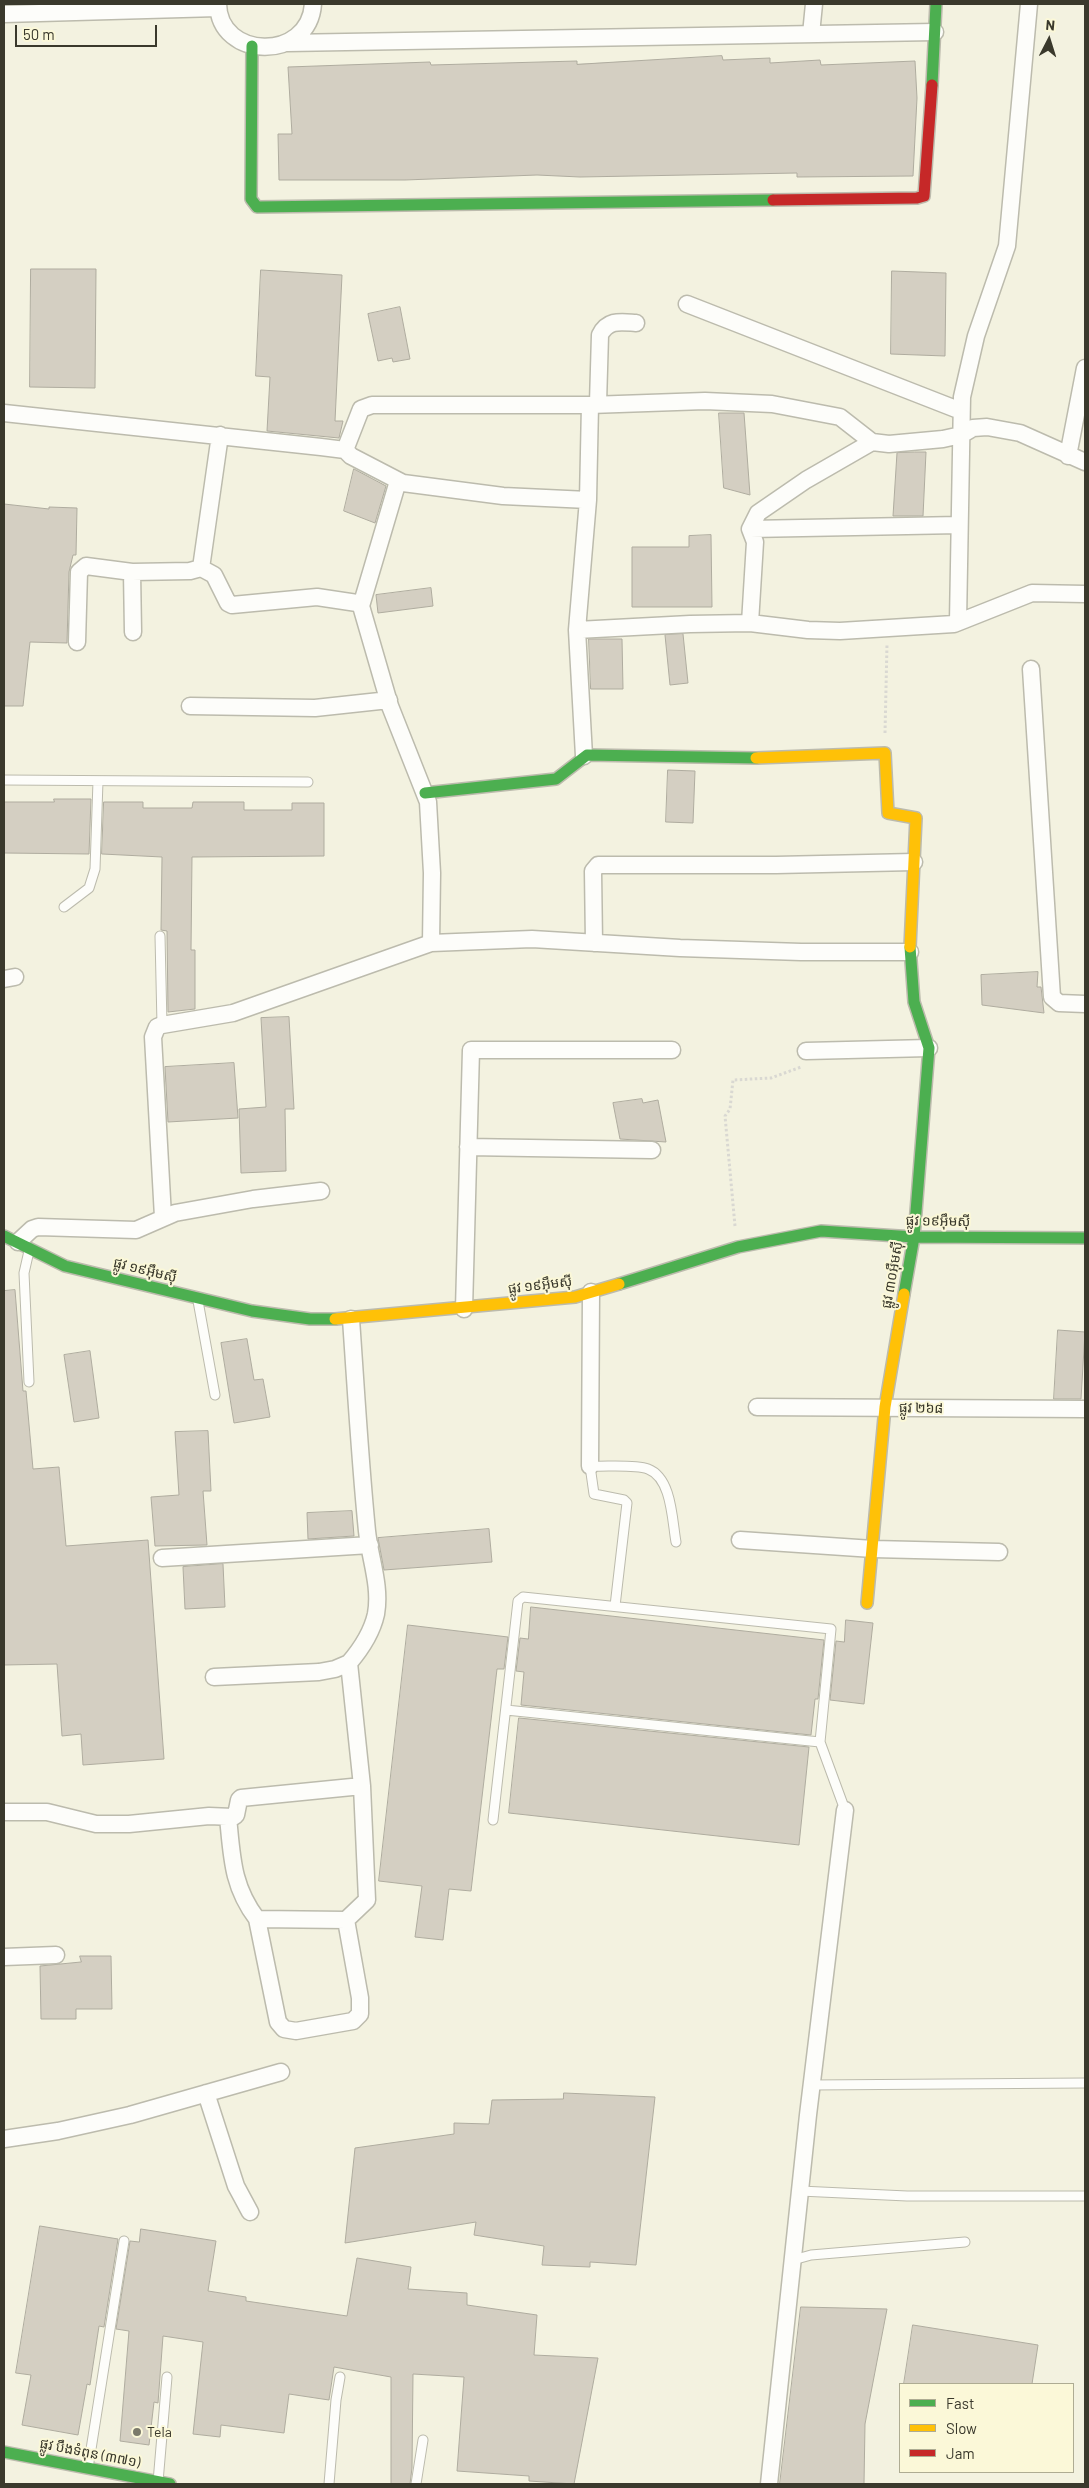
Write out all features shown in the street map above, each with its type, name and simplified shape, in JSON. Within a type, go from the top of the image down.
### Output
[{"type":"street","points":[[287,43],[300,34],[309,21],[313,4]]},
{"type":"street","points":[[811,34],[814,4]]},
{"type":"street","points":[[252,46],[251,199],[257,207],[907,198],[924,196],[926,190],[936,4]]},
{"type":"street","points":[[958,622],[962,397],[976,336],[1007,246],[1029,4]]},
{"type":"street","points":[[4,14],[218,6],[222,21],[229,32],[252,46],[264,48],[287,43],[935,32]]},
{"type":"street","points":[[687,304],[961,411]]},
{"type":"street","points":[[584,756],[576,630],[600,336],[604,328],[612,322],[636,323]]},
{"type":"street","points":[[1068,456],[1085,368]]},
{"type":"street","points":[[345,450],[361,408],[372,405],[594,404],[705,401],[772,404],[840,417],[872,442],[889,444],[961,435],[973,428],[980,427],[1020,433],[1085,462]]},
{"type":"street","points":[[4,414],[220,435],[345,450],[351,456],[398,481],[503,496],[588,500]]},
{"type":"street","points":[[201,568],[220,435]]},
{"type":"street","points":[[750,623],[755,542],[750,529],[758,513],[806,480],[872,442]]},
{"type":"street","points":[[398,481],[361,606],[389,700],[425,793],[432,873],[431,943]]},
{"type":"street","points":[[750,529],[959,524]]},
{"type":"street","points":[[77,642],[80,569],[86,566],[132,572],[190,571],[201,568],[214,575],[230,604],[317,597],[358,603],[361,606]]},
{"type":"street","points":[[132,572],[133,632]]},
{"type":"street","points":[[576,630],[750,623],[808,630],[888,628],[958,622],[1032,593],[1085,594]]},
{"type":"street","points":[[1031,669],[1052,997],[1059,1003],[1085,1004]]},
{"type":"street","points":[[190,706],[314,708],[389,700]]},
{"type":"street","points":[[425,793],[556,779],[584,756],[590,754],[769,758],[885,753]]},
{"type":"street","name":"ផ្លូវ ៣០អ៊ឹមស៊ី","points":[[867,1604],[885,1407],[914,1237],[928,1048],[914,1002],[910,952],[916,818],[888,813],[885,753]]},
{"type":"street","points":[[594,943],[593,871],[598,866],[776,866],[914,862]]},
{"type":"street","points":[[163,1217],[153,1037],[157,1027],[162,1025],[233,1013],[431,943],[532,939],[801,952],[910,952]]},
{"type":"street","points":[[806,1051],[928,1048]]},
{"type":"street","points":[[464,1308],[471,1050],[672,1050]]},
{"type":"street","points":[[468,1147],[652,1150]]},
{"type":"street","points":[[17,1243],[32,1229],[38,1227],[136,1230],[163,1217],[253,1198],[321,1191]]},
{"type":"street","name":"ផ្លូវ ១៩អ៊ឹមស៊ី","points":[[17,1243],[65,1266],[197,1298],[281,1316],[310,1320],[351,1319],[575,1297],[738,1247],[821,1231],[914,1237],[1085,1238]]},
{"type":"street","points":[[1085,1232],[1085,1238]]},
{"type":"street","points":[[590,1466],[591,1292]]},
{"type":"street","points":[[214,1676],[319,1672],[335,1669],[349,1663],[366,1639],[376,1614],[377,1584],[370,1545],[351,1319]]},
{"type":"street","name":"ផ្លូវ ២៦៨","points":[[757,1407],[1085,1408]]},
{"type":"street","points":[[740,1540],[873,1549],[999,1552]]},
{"type":"street","points":[[162,1558],[370,1545]]},
{"type":"street","points":[[257,1918],[346,1920],[368,1898],[362,1786],[349,1663]]},
{"type":"street","points":[[4,1812],[47,1812],[96,1824],[129,1824],[210,1816],[235,1817],[241,1798],[362,1786]]},
{"type":"street","points":[[769,2484],[812,2084],[845,1810]]},
{"type":"street","points":[[228,1817],[234,1874],[244,1902],[257,1918],[278,2022],[284,2028],[296,2031],[353,2021],[360,2014],[360,1998],[346,1920]]},
{"type":"street","points":[[4,1957],[56,1955]]},
{"type":"street","points":[[4,2139],[58,2131],[130,2116],[281,2072]]},
{"type":"street","points":[[206,2093],[236,2186],[250,2212]]},
{"type":"street","name":"ផ្លូវ បឹងទំពុន (៣៧១)","points":[[4,2452],[164,2483]]},
{"type":"lane","points":[[4,780],[308,782]]},
{"type":"lane","points":[[64,907],[89,888],[93,875],[98,781]]},
{"type":"lane","points":[[160,936],[162,1025]]},
{"type":"lane","points":[[17,1243],[24,1273],[29,1382]]},
{"type":"lane","points":[[197,1298],[215,1395]]},
{"type":"lane","points":[[616,1606],[627,1503],[624,1500],[594,1494],[590,1466],[647,1469],[659,1476],[665,1488],[676,1542]]},
{"type":"lane","points":[[493,1820],[520,1597],[831,1628],[820,1742],[845,1810]]},
{"type":"lane","points":[[506,1710],[820,1742]]},
{"type":"lane","points":[[812,2084],[1085,2083]]},
{"type":"lane","points":[[800,2191],[907,2196],[1085,2196]]},
{"type":"lane","points":[[88,2468],[124,2241]]},
{"type":"lane","points":[[793,2260],[811,2255],[965,2242]]},
{"type":"lane","points":[[164,2483],[167,2377]]},
{"type":"lane","points":[[329,2484],[336,2400],[340,2377]]},
{"type":"lane","points":[[416,2484],[423,2440]]},
{"type":"path","points":[[885,753],[888,628]]},
{"type":"path","points":[[738,1247],[725,1116],[730,1109],[733,1080],[771,1078],[804,1066],[806,1051]]},
{"type":"building","points":[[722,56],[723,60],[770,58],[770,63],[820,60],[821,65],[915,61],[917,98],[913,176],[797,177],[797,173],[580,177],[537,175],[405,180],[279,180],[278,134],[292,134],[288,67],[430,62],[431,65],[577,61],[577,64]]},
{"type":"building","points":[[31,269],[96,269],[95,388],[30,387]]},
{"type":"building","points":[[261,270],[342,275],[335,421],[343,421],[339,438],[267,431],[270,377],[256,376]]},
{"type":"building","points":[[892,271],[946,273],[945,356],[891,354]]},
{"type":"building","points":[[400,307],[410,359],[393,362],[392,358],[378,361],[368,314]]},
{"type":"building","points":[[719,413],[744,413],[750,495],[724,488]]},
{"type":"building","points":[[926,452],[923,516],[893,516],[897,453]]},
{"type":"building","points":[[354,469],[386,486],[375,523],[344,511]]},
{"type":"building","points":[[4,504],[49,509],[49,507],[77,508],[76,555],[73,555],[69,572],[67,643],[30,642],[23,706],[4,706]]},
{"type":"building","points":[[711,535],[712,607],[632,607],[632,547],[689,547],[689,536]]},
{"type":"building","points":[[431,588],[433,606],[378,613],[376,595]]},
{"type":"building","points":[[683,634],[688,683],[670,685],[665,635]]},
{"type":"building","points":[[589,639],[622,639],[623,689],[591,689]]},
{"type":"building","points":[[668,770],[695,771],[693,823],[666,822]]},
{"type":"building","points":[[54,799],[91,799],[89,854],[4,853],[4,802],[54,802]]},
{"type":"building","points":[[104,802],[143,802],[143,808],[192,808],[193,802],[244,802],[244,810],[292,810],[292,803],[324,803],[324,856],[192,857],[191,950],[195,950],[195,1009],[168,1012],[167,931],[161,930],[162,857],[102,854]]},
{"type":"building","points":[[1038,972],[1037,987],[1041,987],[1044,1013],[982,1005],[981,975]]},
{"type":"building","points":[[289,1017],[294,1109],[285,1109],[286,1171],[241,1173],[239,1109],[266,1107],[261,1018]]},
{"type":"building","points":[[234,1063],[238,1118],[168,1122],[165,1067]]},
{"type":"building","points":[[642,1099],[643,1103],[658,1100],[666,1142],[620,1139],[613,1103]]},
{"type":"building","points":[[15,1290],[23,1391],[26,1391],[33,1469],[59,1467],[66,1546],[148,1540],[164,1759],[83,1765],[81,1734],[62,1736],[57,1664],[4,1665],[4,1291]]},
{"type":"building","points":[[1058,1330],[1085,1332],[1081,1399],[1054,1399]]},
{"type":"building","points":[[247,1339],[254,1380],[263,1379],[270,1417],[234,1423],[221,1343]]},
{"type":"building","points":[[90,1351],[99,1418],[74,1422],[64,1355]]},
{"type":"building","points":[[208,1431],[211,1491],[203,1491],[207,1545],[155,1546],[151,1497],[179,1495],[175,1432]]},
{"type":"building","points":[[352,1511],[354,1536],[308,1539],[307,1513]]},
{"type":"building","points":[[489,1529],[492,1562],[384,1570],[378,1538]]},
{"type":"building","points":[[223,1564],[225,1607],[185,1609],[183,1567]]},
{"type":"building","points":[[531,1607],[824,1640],[818,1699],[815,1699],[811,1735],[521,1705],[524,1672],[516,1671],[520,1638],[528,1639]]},
{"type":"building","points":[[846,1620],[873,1623],[864,1704],[830,1700],[836,1641],[844,1642]]},
{"type":"building","points":[[408,1625],[508,1637],[504,1669],[497,1669],[471,1891],[449,1889],[443,1940],[415,1937],[422,1886],[379,1881]]},
{"type":"building","points":[[519,1718],[809,1747],[799,1845],[509,1813]]},
{"type":"building","points":[[80,1956],[111,1956],[112,2009],[76,2009],[76,2019],[41,2019],[40,1966],[81,1962]]},
{"type":"building","points":[[564,2093],[655,2097],[636,2265],[590,2262],[590,2267],[542,2265],[544,2246],[474,2235],[476,2222],[345,2243],[355,2148],[454,2134],[454,2123],[489,2124],[492,2100],[563,2099]]},
{"type":"building","points":[[40,2226],[118,2239],[104,2327],[99,2326],[90,2385],[87,2384],[78,2435],[22,2425],[31,2375],[16,2373]]},
{"type":"building","points":[[141,2229],[216,2241],[208,2291],[246,2297],[246,2301],[347,2316],[357,2258],[411,2267],[408,2289],[467,2293],[467,2305],[537,2315],[534,2355],[598,2358],[574,2484],[529,2481],[529,2476],[457,2471],[464,2377],[413,2374],[412,2468],[410,2484],[391,2484],[391,2377],[334,2367],[329,2400],[289,2394],[284,2433],[221,2425],[220,2437],[193,2434],[203,2342],[163,2336],[158,2403],[154,2402],[149,2445],[120,2441],[129,2331],[116,2329],[130,2241],[139,2242]]},
{"type":"building","points":[[801,2307],[887,2309],[865,2424],[864,2484],[780,2484]]},
{"type":"building","points":[[913,2325],[1038,2345],[1032,2383],[904,2383]]},
{"type":"traffic: fast","points":[[932,85],[936,4]]},
{"type":"traffic: fast","points":[[252,46],[251,199],[257,207],[773,200]]},
{"type":"traffic: fast","points":[[425,793],[556,779],[587,755],[756,758]]},
{"type":"traffic: fast","points":[[904,1294],[914,1237],[929,1048],[914,1002],[910,947]]},
{"type":"traffic: fast","points":[[619,1284],[738,1247],[821,1231],[914,1237],[1085,1238]]},
{"type":"traffic: fast","points":[[4,1236],[65,1266],[252,1311],[310,1319],[335,1319]]},
{"type":"traffic: fast","points":[[4,2452],[170,2484]]},
{"type":"traffic: slow","points":[[756,758],[885,753],[888,813],[916,818],[910,947]]},
{"type":"traffic: slow","points":[[335,1319],[575,1297],[619,1284]]},
{"type":"traffic: slow","points":[[867,1603],[885,1407],[904,1294]]},
{"type":"traffic: jam","points":[[773,200],[917,198],[924,196],[932,85]]},
{"type":"place","name":"Tela","points":[[137,2432]]}]
